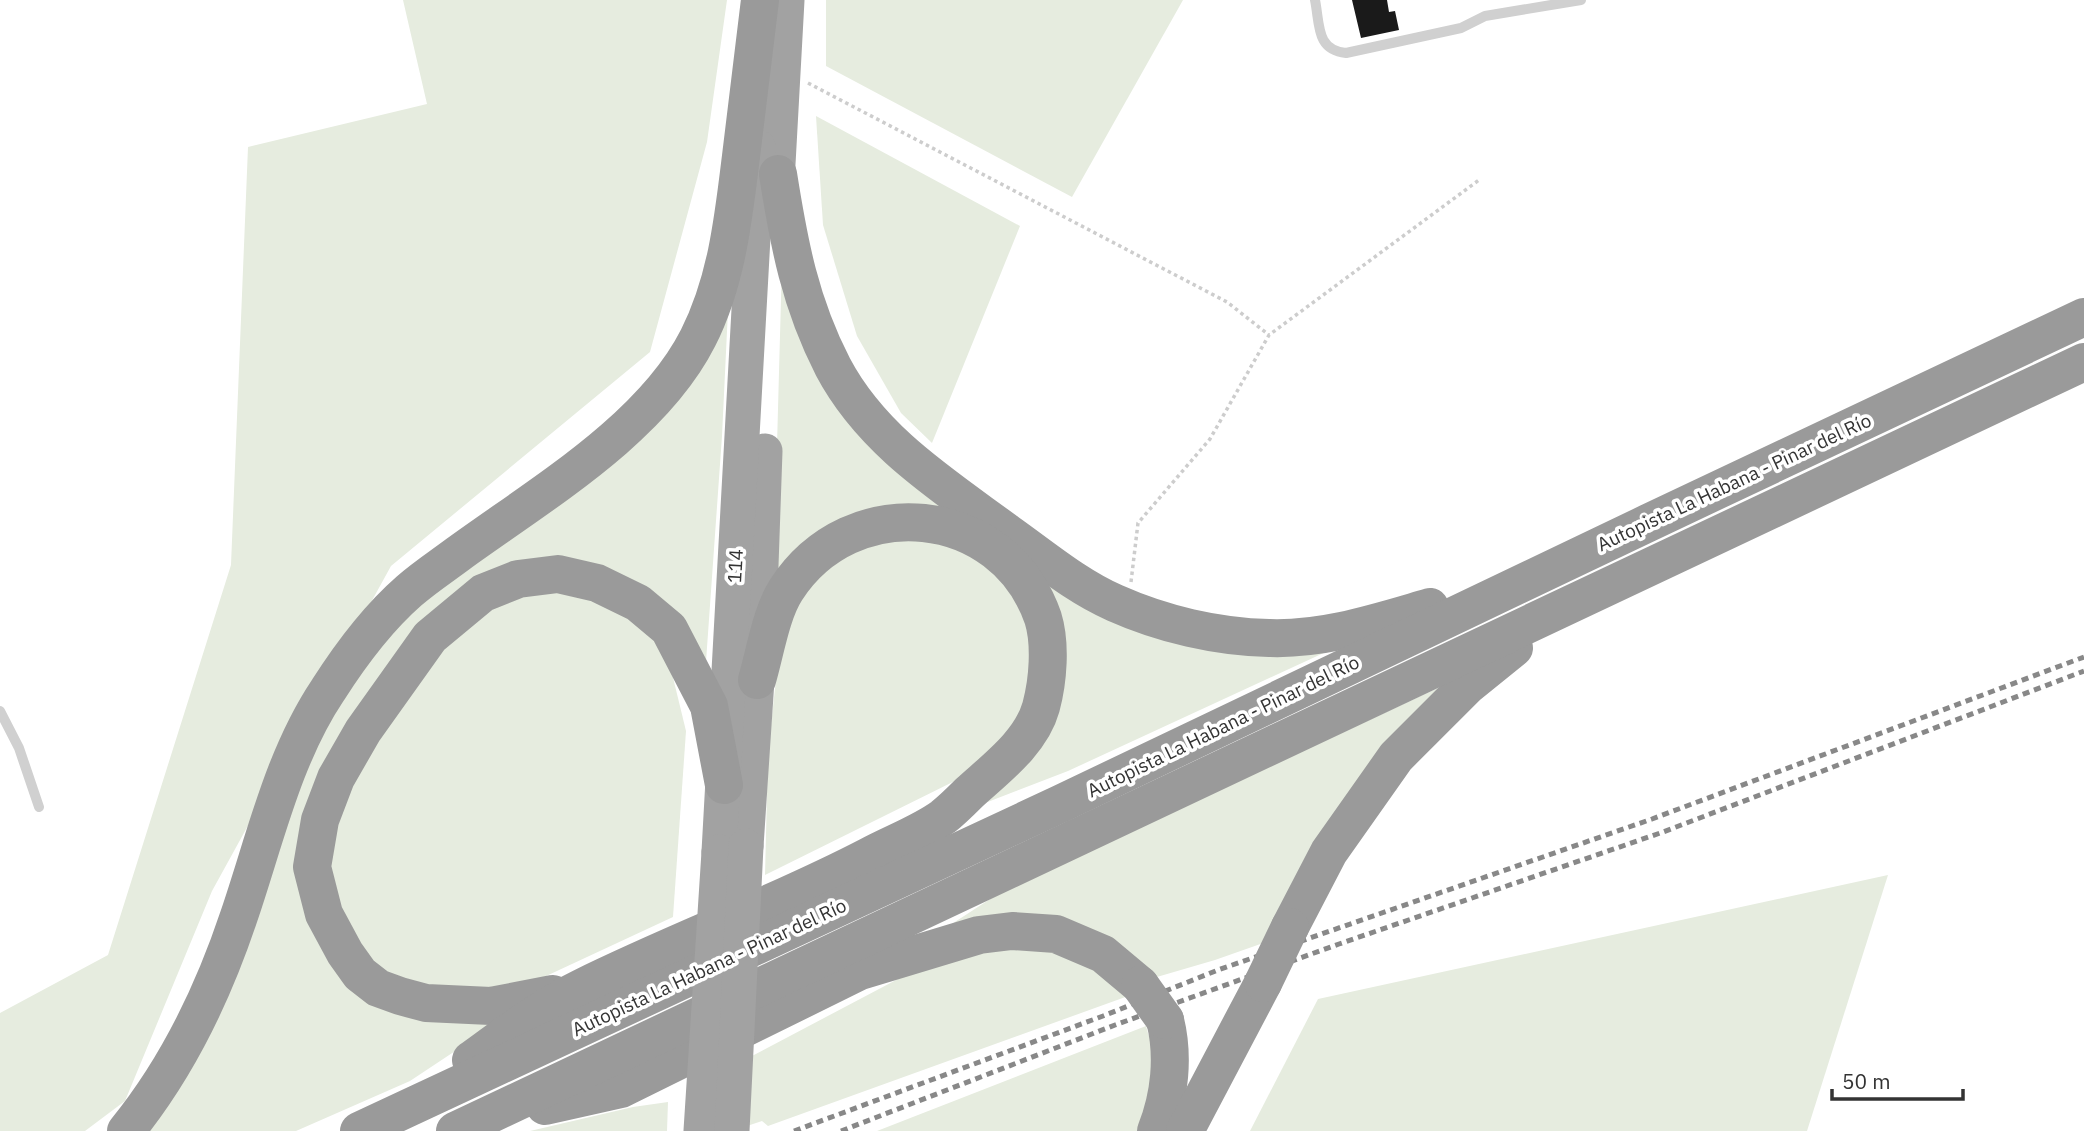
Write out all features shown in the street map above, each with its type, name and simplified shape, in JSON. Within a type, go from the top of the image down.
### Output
[{"type":"highway","points":[[126,1131],[170,1071],[218,975],[272,814],[303,734],[326,692],[351,656],[380,619],[412,589],[586,461],[653,403],[678,372],[699,337],[731,239],[760,0]]},
{"type":"highway","name":"114","points":[[732,1131],[733,849],[724,785],[766,0]]},
{"type":"highway","name":"114","points":[[701,1131],[733,849],[757,680],[772,278],[787,0]]},
{"type":"highway","points":[[778,174],[790,251],[804,300],[833,366],[852,398],[875,427],[923,471],[1080,583],[1156,619],[1201,630],[1271,639],[1357,627],[1523,582]]},
{"type":"highway","name":"Autopista La Habana - Pinar del Río","points":[[359,1131],[1060,804],[2084,317]]},
{"type":"highway","name":"Autopista La Habana - Pinar del Río","points":[[467,1126],[2084,362]]},
{"type":"highway","points":[[353,1131],[470,1060],[523,1021],[579,989],[856,863],[942,817],[1001,765],[1030,730],[1041,709],[1047,643],[1044,621],[1037,605],[1010,567],[973,537],[945,526],[889,522],[851,534],[825,547],[785,590],[757,680]]},
{"type":"highway","points":[[579,989],[491,1006],[426,1003],[400,996],[378,988],[360,974],[324,914],[312,867],[320,820],[336,778],[363,731],[414,658],[430,637],[451,618],[483,593],[501,585],[518,579],[558,574],[597,583],[638,603],[669,629],[709,706],[724,785]]},
{"type":"highway","points":[[1185,1131],[1329,852],[1396,757],[1467,686],[1572,603]]},
{"type":"highway","points":[[856,863],[1060,804]]},
{"type":"highway","points":[[860,971],[910,917]]},
{"type":"highway","points":[[467,1126],[621,1089],[860,971],[947,943],[1013,931],[1056,934],[1102,954],[1140,985],[1165,1020],[1169,1035],[1170,1073],[1156,1131]]},
{"type":"lane","points":[[1314,0],[1322,38],[1328,48],[1346,52],[1461,28],[1485,16],[1581,0]]},
{"type":"lane","points":[[0,711],[19,748],[40,807]]},
{"type":"path","points":[[783,69],[1227,302],[1269,335]]},
{"type":"path","points":[[1130,609],[1138,523],[1210,439],[1269,335],[1479,180]]},
{"type":"shaded area","points":[[403,0],[727,0],[707,142],[650,352],[391,566],[212,891],[125,1101],[85,1131],[0,1131],[0,1013],[108,955],[231,565],[248,147],[427,104]]},
{"type":"shaded area","points":[[826,0],[1183,0],[1072,197],[826,66]]},
{"type":"shaded area","points":[[816,116],[1020,226],[932,443],[901,413],[857,336],[823,225]]},
{"type":"shaded area","points":[[782,262],[840,398],[1097,605],[1354,639],[1068,771],[967,810],[1031,752],[1051,607],[936,513],[773,592]]},
{"type":"shaded area","points":[[729,289],[722,436],[704,690],[684,638],[507,568],[308,824],[347,978],[520,1008],[410,1081],[296,1131],[138,1131],[320,725],[389,630],[534,511]]},
{"type":"shaded area","points":[[908,531],[981,557],[1019,593],[1037,675],[1020,724],[975,771],[765,875],[768,753],[782,624],[837,553]]},
{"type":"shaded area","points":[[527,588],[581,589],[633,612],[669,661],[686,731],[673,917],[529,984],[466,996],[399,984],[358,951],[329,897],[327,851],[351,770],[445,637]]},
{"type":"shaded area","points":[[1453,681],[1269,941],[1150,979],[1122,950],[941,931],[1004,890]]},
{"type":"shaded area","points":[[1888,875],[1807,1131],[1250,1131],[1318,999]]},
{"type":"shaded area","points":[[1025,946],[1087,959],[1131,995],[768,1126],[762,1121],[747,1126],[752,1056],[915,970],[984,950]]},
{"type":"shaded area","points":[[1146,1026],[1153,1051],[1147,1131],[877,1131]]},
{"type":"shaded area","points":[[668,1102],[667,1131],[530,1131],[633,1107]]},
{"type":"building","points":[[1352,0],[1387,0],[1389,12],[1395,11],[1399,30],[1361,38]]},
{"type":"railway","points":[[794,1131],[1103,1016],[1218,970],[1652,819],[2084,657]]},
{"type":"railway","points":[[841,1131],[1115,1025],[1663,832],[2084,671]]}]
